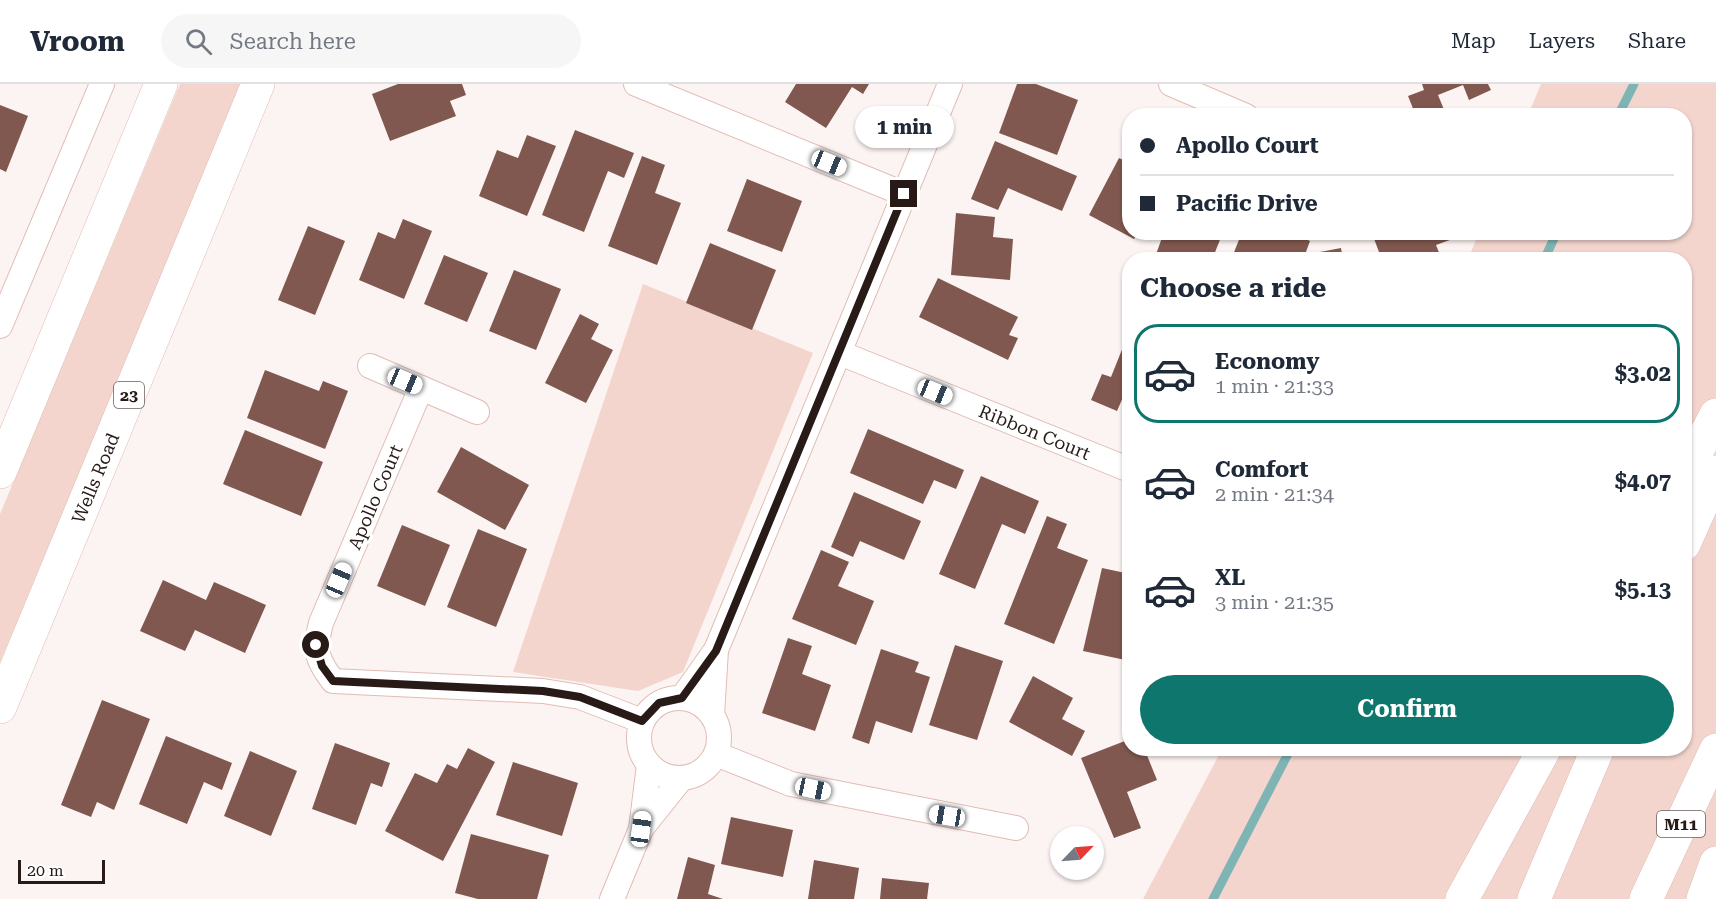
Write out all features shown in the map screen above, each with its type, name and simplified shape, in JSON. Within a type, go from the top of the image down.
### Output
[{"type":"main road","points":[[0,472],[161,84]]},
{"type":"main road","name":"Wells Road","points":[[0,707],[258,84]]},
{"type":"main road","points":[[1692,461],[1716,415]]},
{"type":"main road","points":[[1692,526],[1716,472]]},
{"type":"main road","name":"M11","points":[[1646,899],[1716,750]]},
{"type":"main road","points":[[1462,899],[1541,756]]},
{"type":"main road","points":[[1534,899],[1595,756]]},
{"type":"main road","points":[[1703,899],[1716,863]]},
{"type":"street","points":[[0,326],[102,84]]},
{"type":"street","points":[[636,84],[904,194]]},
{"type":"street","points":[[682,698],[716,651],[950,84]]},
{"type":"street","points":[[1171,84],[1227,108]]},
{"type":"street","name":"Ribbon Court","points":[[840,353],[1122,467]]},
{"type":"street","points":[[370,366],[477,412]]},
{"type":"street","name":"Apollo Court","points":[[421,388],[321,623],[316,645],[322,666],[333,681],[543,691],[580,697],[642,721]]},
{"type":"street","points":[[712,715],[716,651]]},
{"type":"street","points":[[612,899],[641,829],[649,765],[639,744],[642,721],[659,703],[682,698],[704,706],[712,715],[719,734],[716,754],[702,771],[681,779],[669,777],[649,765]]},
{"type":"street","points":[[716,754],[791,784],[1016,828]]},
{"type":"street","points":[[641,829],[681,779]]},
{"type":"shaded area","points":[[180,84],[242,84],[0,662],[0,514]]},
{"type":"shaded area","points":[[1541,84],[1716,84],[1716,899],[1143,899],[1218,756],[1692,756],[1692,252],[1471,252],[1476,240],[1692,240],[1692,108],[1531,108]]},
{"type":"shaded area","points":[[643,284],[813,353],[683,672],[638,691],[513,672]]},
{"type":"building","points":[[398,84],[462,84],[466,95],[450,101],[456,116],[390,141],[372,94]]},
{"type":"building","points":[[796,84],[869,84],[863,94],[852,87],[826,128],[785,102]]},
{"type":"building","points":[[1017,84],[1036,84],[1078,100],[1057,155],[999,133]]},
{"type":"building","points":[[1422,84],[1488,84],[1491,90],[1469,100],[1463,85],[1438,95],[1443,108],[1413,108],[1408,96],[1424,90]]},
{"type":"building","points":[[0,105],[28,116],[6,172],[0,169]]},
{"type":"building","points":[[575,130],[634,153],[624,178],[608,171],[584,232],[542,215]]},
{"type":"building","points":[[527,135],[556,146],[527,216],[479,196],[497,150],[518,158]]},
{"type":"building","points":[[995,141],[1077,176],[1062,211],[1008,188],[998,210],[971,199]]},
{"type":"building","points":[[642,156],[665,165],[655,193],[681,203],[657,265],[608,246]]},
{"type":"building","points":[[1119,158],[1122,159],[1122,233],[1089,215]]},
{"type":"building","points":[[747,179],[802,201],[782,252],[727,231]]},
{"type":"building","points":[[956,213],[995,217],[993,237],[1013,239],[1010,280],[951,275]]},
{"type":"building","points":[[403,219],[432,231],[404,299],[359,280],[378,232],[395,239]]},
{"type":"building","points":[[308,226],[345,241],[315,315],[278,300]]},
{"type":"building","points":[[1161,240],[1220,240],[1215,252],[1157,252]]},
{"type":"building","points":[[1239,240],[1310,241],[1306,252],[1234,252]]},
{"type":"building","points":[[1374,240],[1450,240],[1436,245],[1439,252],[1379,252]]},
{"type":"building","points":[[710,243],[776,270],[752,330],[686,303]]},
{"type":"building","points":[[1341,248],[1342,252],[1320,252]]},
{"type":"building","points":[[444,255],[488,273],[467,322],[424,304]]},
{"type":"building","points":[[514,270],[561,289],[536,350],[489,331]]},
{"type":"building","points":[[938,278],[1018,317],[1009,335],[1018,338],[1008,360],[919,317]]},
{"type":"building","points":[[580,314],[599,324],[591,339],[613,350],[586,403],[545,383]]},
{"type":"building","points":[[1122,350],[1122,400],[1117,411],[1091,400],[1102,374],[1111,377]]},
{"type":"building","points":[[265,370],[319,391],[323,381],[348,391],[325,449],[247,418]]},
{"type":"building","points":[[868,429],[964,470],[956,489],[934,480],[923,504],[850,473]]},
{"type":"building","points":[[245,430],[323,462],[301,516],[223,484]]},
{"type":"building","points":[[461,447],[529,485],[505,530],[437,492]]},
{"type":"building","points":[[981,476],[1039,501],[1025,534],[1002,524],[975,589],[939,574]]},
{"type":"building","points":[[854,492],[921,521],[904,560],[860,541],[853,557],[831,547]]},
{"type":"building","points":[[1047,516],[1067,524],[1057,548],[1088,560],[1054,644],[1004,624]]},
{"type":"building","points":[[402,525],[450,545],[425,606],[377,586]]},
{"type":"building","points":[[478,529],[527,549],[496,627],[447,607]]},
{"type":"building","points":[[821,550],[849,562],[838,586],[874,601],[856,645],[792,619]]},
{"type":"building","points":[[1102,568],[1122,572],[1122,659],[1083,651]]},
{"type":"building","points":[[163,580],[206,600],[214,582],[266,605],[245,653],[195,630],[185,651],[140,631]]},
{"type":"building","points":[[788,638],[812,646],[802,674],[831,685],[815,731],[762,713]]},
{"type":"building","points":[[955,645],[1003,661],[977,740],[929,725]]},
{"type":"building","points":[[881,649],[919,662],[915,672],[930,677],[912,733],[876,721],[869,744],[852,738]]},
{"type":"building","points":[[1033,676],[1073,698],[1062,719],[1085,731],[1072,756],[1009,722]]},
{"type":"building","points":[[102,700],[150,719],[114,810],[97,802],[91,817],[61,805]]},
{"type":"building","points":[[166,736],[232,763],[222,790],[204,782],[187,824],[139,804]]},
{"type":"building","points":[[1122,742],[1122,756],[1147,756],[1157,780],[1127,792],[1141,828],[1114,838],[1081,758]]},
{"type":"building","points":[[335,743],[390,763],[382,787],[371,783],[356,825],[312,809]]},
{"type":"building","points":[[468,748],[495,762],[443,861],[385,831],[415,773],[437,783],[447,764],[457,769]]},
{"type":"building","points":[[250,751],[297,771],[271,836],[224,816]]},
{"type":"building","points":[[513,762],[578,783],[562,836],[496,815]]},
{"type":"building","points":[[731,817],[793,830],[783,877],[721,864]]},
{"type":"building","points":[[471,834],[549,855],[537,899],[478,899],[455,893]]},
{"type":"building","points":[[688,857],[715,865],[708,894],[723,899],[677,899]]},
{"type":"building","points":[[814,860],[859,868],[854,899],[808,899]]},
{"type":"building","points":[[882,878],[929,883],[927,899],[880,899]]},
{"type":"waterway","points":[[1622,108],[1634,84]]},
{"type":"waterway","points":[[1548,252],[1553,240]]},
{"type":"waterway","points":[[1213,899],[1287,756]]},
{"type":"route","points":[[316,645],[322,666],[333,681],[543,691],[580,697],[642,721],[659,703],[682,698],[716,651],[904,194]]}]
